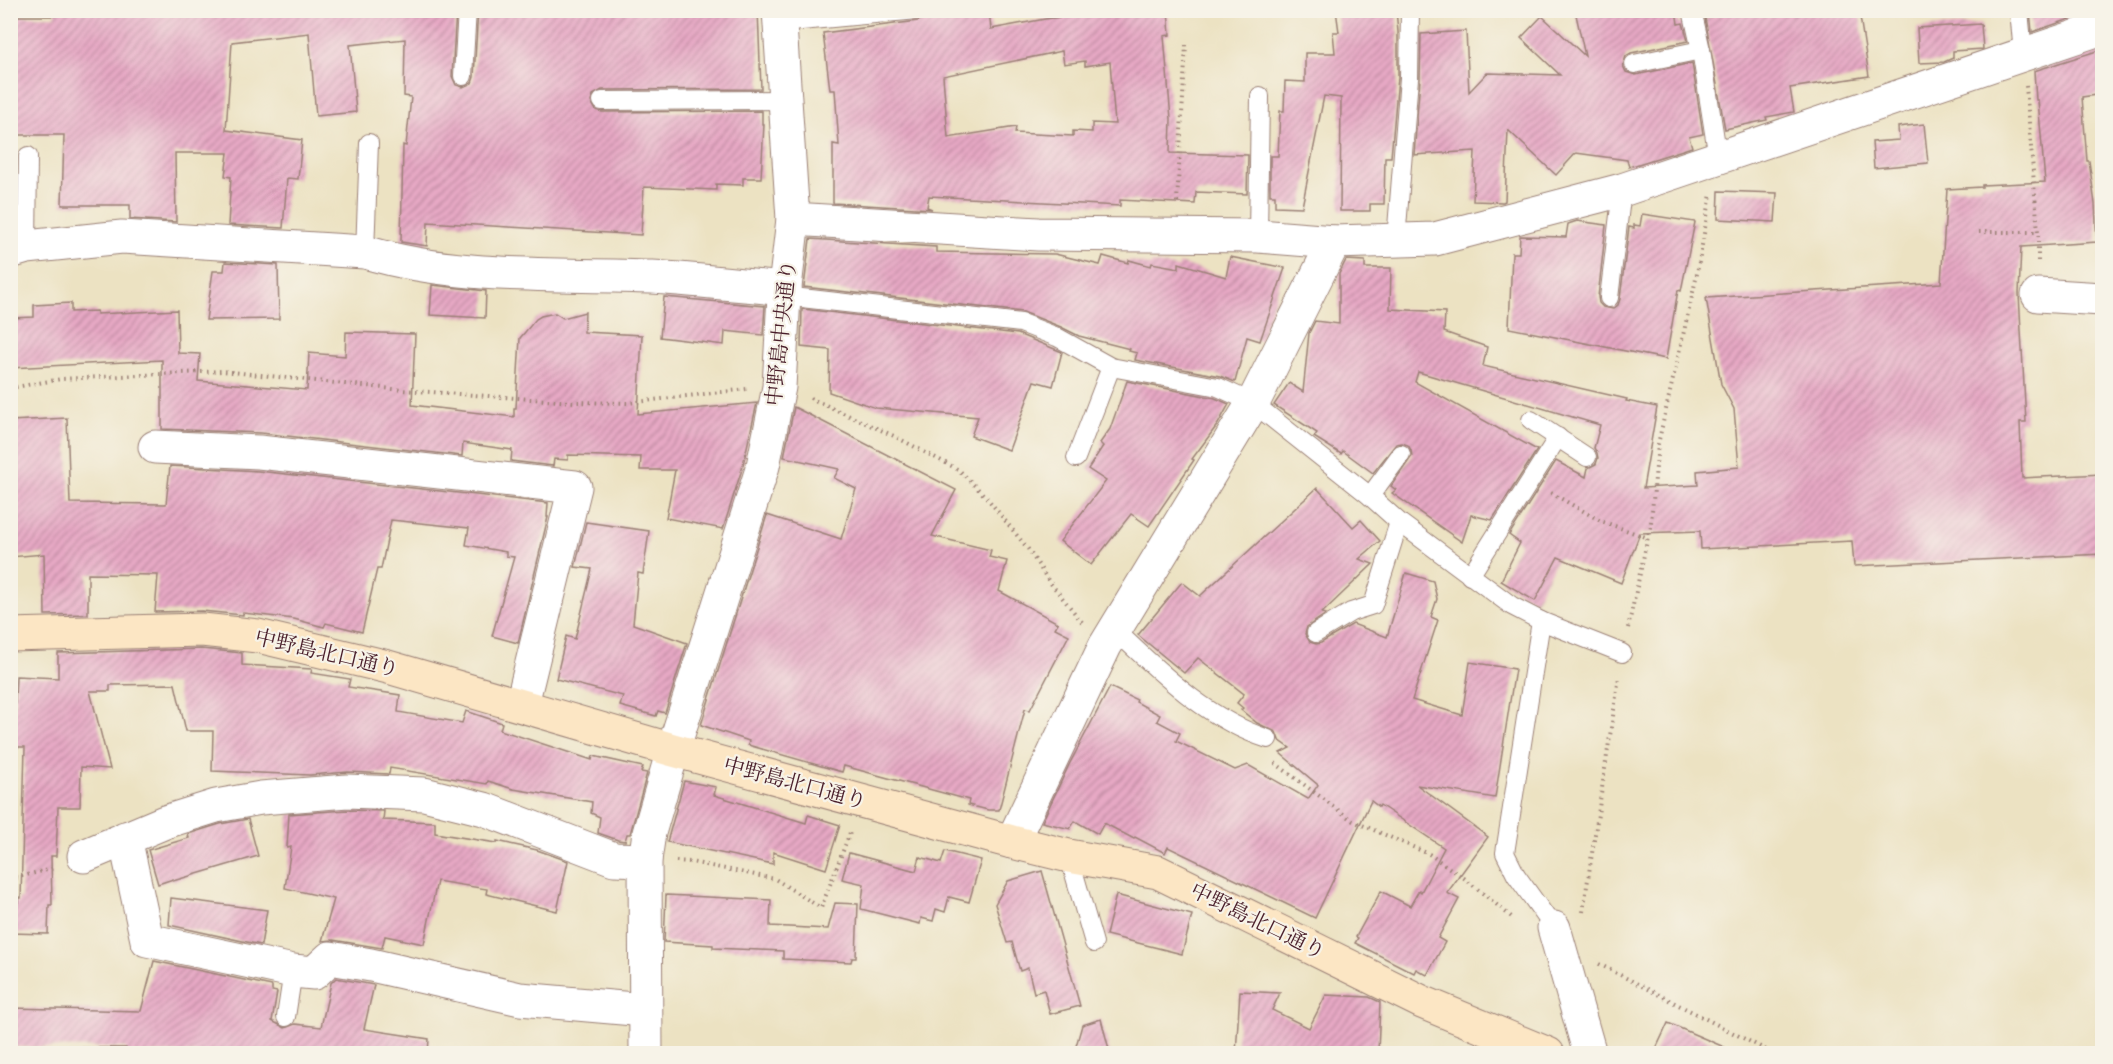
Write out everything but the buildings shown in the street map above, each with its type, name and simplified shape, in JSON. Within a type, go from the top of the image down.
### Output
[{"type":"street","name":"中野島中央通り","points":[[646,1053],[645,860],[650,833],[673,750],[763,466],[779,387],[784,292],[793,219],[779,17]]},
{"type":"street","points":[[793,219],[1038,234],[1258,236],[1334,242],[1435,239],[1622,190],[2103,28]]},
{"type":"street","points":[[19,250],[122,237],[365,252],[398,262],[510,275],[653,277],[784,292]]},
{"type":"street","points":[[1012,842],[1105,646],[1253,403],[1334,242]]},
{"type":"street","points":[[2038,295],[2103,299]]},
{"type":"street","points":[[155,447],[259,452],[575,487],[522,704]]},
{"type":"street","name":"中野島北口通り","points":[[10,635],[202,630],[258,636],[388,667],[522,704],[673,750],[1012,842],[1069,856],[1158,872],[1422,1002],[1548,1053]]},
{"type":"street","points":[[84,856],[165,822],[216,806],[261,798],[347,791],[424,794],[484,809],[614,859],[645,860]]},
{"type":"street","points":[[124,838],[147,940],[293,971],[314,973],[330,958],[371,965],[520,999],[645,1010]]},
{"type":"street","points":[[1568,922],[1590,1053]]},
{"type":"lane","points":[[463,76],[467,10]]},
{"type":"lane","points":[[779,17],[917,10]]},
{"type":"lane","points":[[1395,240],[1409,78],[1410,10]]},
{"type":"lane","points":[[1692,10],[1701,50],[1718,158]]},
{"type":"lane","points":[[2019,10],[2023,54]]},
{"type":"lane","points":[[1634,64],[1701,50]]},
{"type":"lane","points":[[1258,236],[1260,96]]},
{"type":"lane","points":[[602,100],[786,100]]},
{"type":"lane","points":[[365,252],[369,142]]},
{"type":"lane","points":[[19,250],[28,156]]},
{"type":"lane","points":[[1609,298],[1622,190]]},
{"type":"lane","points":[[784,292],[1021,323],[1057,337],[1111,367],[1218,387],[1253,403],[1370,496],[1399,522],[1512,606],[1541,621],[1622,652]]},
{"type":"lane","points":[[1076,458],[1111,367]]},
{"type":"lane","points":[[1531,420],[1587,457]]},
{"type":"lane","points":[[1470,576],[1558,437]]},
{"type":"lane","points":[[1370,496],[1401,454]]},
{"type":"lane","points":[[1316,633],[1351,612],[1373,605],[1399,522]]},
{"type":"lane","points":[[1541,621],[1505,853],[1516,875],[1568,922]]},
{"type":"lane","points":[[1115,630],[1178,688],[1213,714],[1248,733],[1268,739]]},
{"type":"lane","points":[[1069,856],[1094,943]]},
{"type":"lane","points":[[286,1017],[293,971]]},
{"type":"path","points":[[1175,236],[1186,45]]},
{"type":"path","points":[[2023,54],[2038,232],[2038,295]]},
{"type":"path","points":[[1568,922],[1622,652],[1648,538],[1658,444],[1696,279],[1718,158]]},
{"type":"path","points":[[1979,232],[2038,232]]},
{"type":"path","points":[[10,388],[61,379],[222,371],[402,390],[574,402],[628,403],[779,387]]},
{"type":"path","points":[[1529,481],[1601,521],[1648,538]]},
{"type":"path","points":[[645,860],[691,862],[775,879],[821,908],[862,801]]},
{"type":"path","points":[[10,879],[47,871],[84,856]]}]
